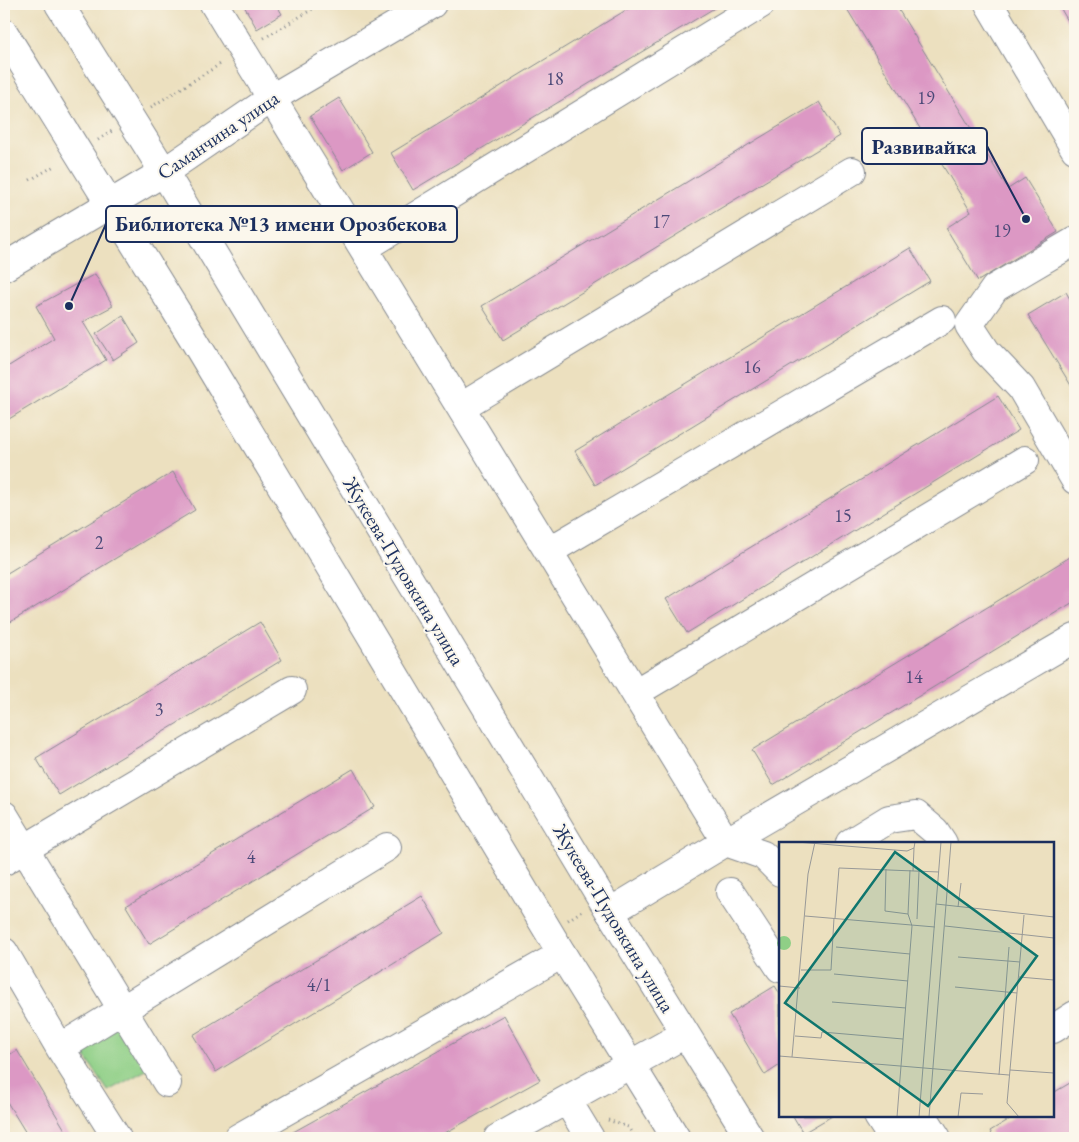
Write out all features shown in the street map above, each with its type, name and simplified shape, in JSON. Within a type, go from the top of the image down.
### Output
[{"type":"main road","name":"Жукеева-Пудовкина улица","points":[[59,4],[164,172],[610,912],[750,1138]]},
{"type":"main road","points":[[214,4],[726,842],[762,855],[779,871]]},
{"type":"main road","name":"Саманчина улица","points":[[4,267],[164,172],[272,98],[432,4]]},
{"type":"main road","points":[[364,248],[761,4]]},
{"type":"main road","points":[[989,4],[1068,121],[1075,149]]},
{"type":"main road","points":[[4,32],[110,203],[562,954],[676,1138]]},
{"type":"main road","points":[[461,407],[852,171]]},
{"type":"main road","points":[[1075,241],[995,288],[969,325],[986,351],[1021,388],[1075,480]]},
{"type":"main road","points":[[549,551],[942,320]]},
{"type":"main road","points":[[635,693],[1025,460]]},
{"type":"main road","points":[[610,912],[1075,638]]},
{"type":"main road","points":[[14,854],[292,690]]},
{"type":"main road","points":[[4,815],[14,854],[122,1010],[167,1083]]},
{"type":"main road","points":[[852,842],[889,819],[916,815],[935,830],[942,842]]},
{"type":"main road","points":[[60,1048],[387,847]]},
{"type":"main road","points":[[730,892],[779,966]]},
{"type":"main road","points":[[238,1138],[562,954]]},
{"type":"main road","points":[[8,967],[117,1138]]},
{"type":"main road","points":[[498,1138],[685,1034]]},
{"type":"main road","points":[[567,1100],[590,1138]]},
{"type":"main road","points":[[885,1130],[919,1117]]},
{"type":"main road","points":[[923,1117],[937,1138]]},
{"type":"path","points":[[30,180],[78,153],[321,4]]},
{"type":"green space","points":[[118,1023],[148,1069],[108,1091],[79,1047]]},
{"type":"building","points":[[243,4],[276,4],[282,14],[257,29]]},
{"type":"building","points":[[636,4],[721,4],[413,190],[391,153]]},
{"type":"building","points":[[844,4],[895,4],[1008,189],[1025,178],[1058,232],[978,281],[946,228],[971,212]]},
{"type":"building","points":[[1058,4],[1075,4],[1075,33]]},
{"type":"building","points":[[339,98],[372,152],[343,170],[310,116]]},
{"type":"building","points":[[819,102],[840,136],[503,340],[482,306]]},
{"type":"building","points":[[910,248],[930,281],[595,485],[575,451]]},
{"type":"building","points":[[95,274],[113,306],[83,322],[106,360],[4,422],[4,369],[54,338],[36,306]]},
{"type":"building","points":[[1066,292],[1075,308],[1075,392],[1028,315]]},
{"type":"building","points":[[123,316],[139,343],[113,360],[96,334]]},
{"type":"building","points":[[998,396],[1019,430],[687,633],[666,599]]},
{"type":"building","points":[[173,472],[195,510],[4,626],[4,575]]},
{"type":"building","points":[[1075,554],[1075,601],[773,785],[752,750]]},
{"type":"building","points":[[260,622],[282,660],[59,795],[36,758]]},
{"type":"building","points":[[353,769],[375,807],[149,944],[126,906]]},
{"type":"building","points":[[422,896],[444,933],[216,1072],[193,1035]]},
{"type":"building","points":[[775,986],[779,992],[779,1066],[765,1075],[729,1014]]},
{"type":"building","points":[[504,1015],[540,1080],[436,1138],[287,1138],[286,1136]]},
{"type":"building","points":[[17,1050],[70,1138],[29,1138],[4,1097],[4,1058]]},
{"type":"building","points":[[1075,1080],[1075,1131],[1063,1138],[994,1138],[990,1131],[1013,1117],[1054,1117],[1054,1092]]},
{"type":"building","points":[[794,1117],[830,1117],[803,1133]]},
{"type":"place","name":"Развивайка","points":[[1026,219]]},
{"type":"place","name":"Библиотека №13 имени Орозбекова","points":[[69,306]]}]
